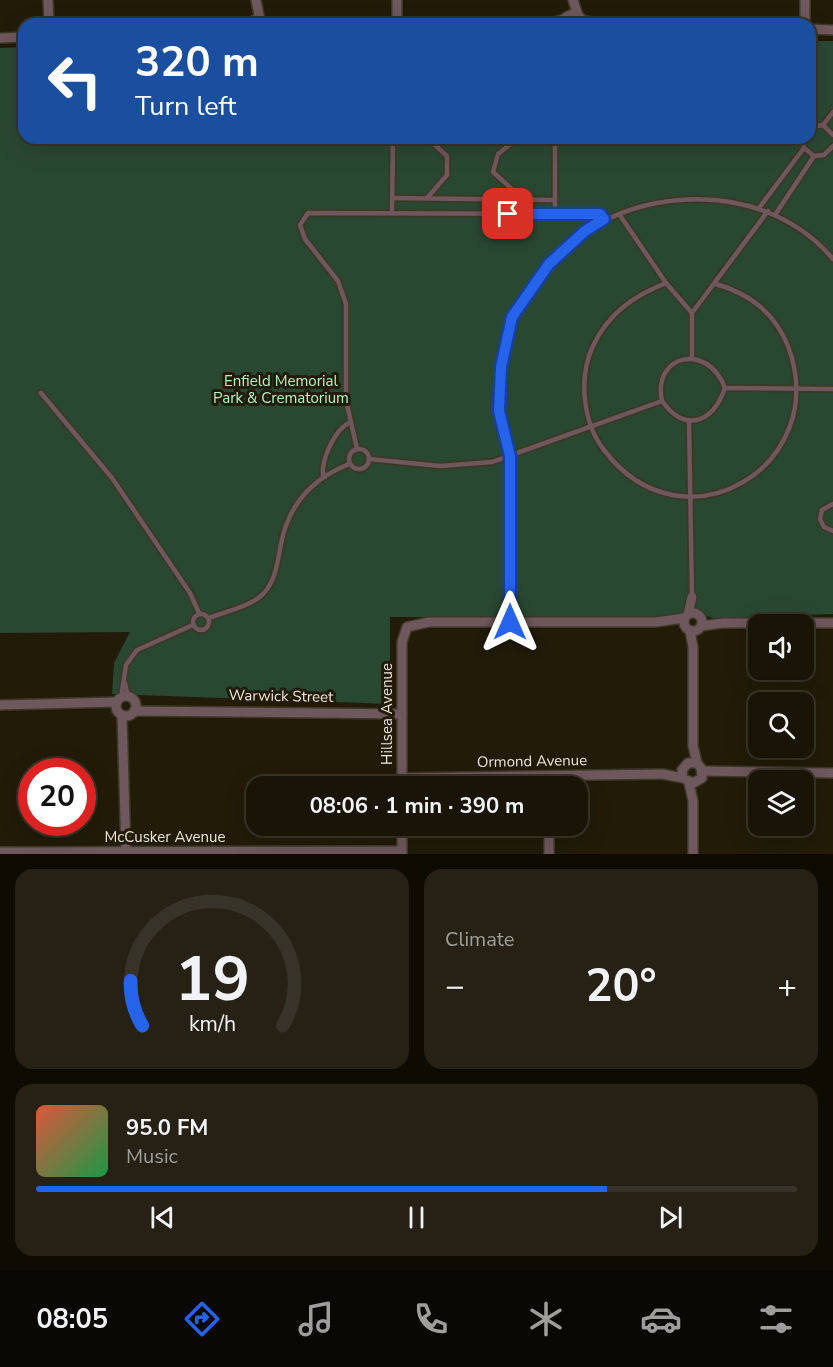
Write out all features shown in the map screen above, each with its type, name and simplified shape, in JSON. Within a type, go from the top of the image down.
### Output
[{"type":"street","points":[[48,0],[49,18]]},
{"type":"street","points":[[397,0],[397,18]]},
{"type":"street","points":[[573,0],[573,18]]},
{"type":"street","points":[[805,0],[805,18]]},
{"type":"street","points":[[256,2],[256,18]]},
{"type":"street","points":[[816,29],[833,30]]},
{"type":"street","points":[[0,38],[18,37]]},
{"type":"street","points":[[692,597],[693,854]]},
{"type":"street","points":[[510,622],[833,623]]},
{"type":"street","name":"Hillsea Avenue","points":[[402,776],[402,642],[407,627],[415,623],[510,622]]},
{"type":"street","name":"Warwick Street","points":[[0,705],[82,705],[159,709],[402,714]]},
{"type":"street","points":[[126,706],[126,853]]},
{"type":"street","name":"Ormond Avenue","points":[[588,779],[662,774],[833,773]]},
{"type":"street","points":[[402,836],[402,853]]},
{"type":"street","points":[[549,836],[549,854]]},
{"type":"street","name":"McCusker Avenue","points":[[0,852],[402,853]]},
{"type":"lane","points":[[816,126],[824,125],[833,112]]},
{"type":"lane","points":[[824,125],[833,133]]},
{"type":"lane","points":[[392,213],[393,144]]},
{"type":"lane","points":[[427,198],[447,175],[447,156],[434,144]]},
{"type":"lane","points":[[510,144],[498,154],[493,172],[523,199]]},
{"type":"lane","points":[[555,144],[555,214]]},
{"type":"lane","points":[[803,144],[804,148],[814,156],[824,155],[833,146]]},
{"type":"lane","points":[[759,208],[804,148]]},
{"type":"lane","points":[[775,214],[814,156]]},
{"type":"lane","points":[[392,198],[555,200]]},
{"type":"lane","points":[[510,622],[510,456],[499,411],[501,367],[512,317],[549,264],[585,231],[604,219],[648,203],[696,199],[741,203],[775,214],[822,246],[833,259]]},
{"type":"lane","points":[[692,359],[692,313],[716,284],[768,211]]},
{"type":"lane","points":[[357,449],[346,400],[346,304],[339,281],[305,239],[300,225],[308,213],[600,214],[604,219]]},
{"type":"lane","points":[[618,214],[666,283],[692,313]]},
{"type":"lane","points":[[666,283],[630,300],[599,332],[590,353],[585,402],[591,427],[616,466],[640,486],[668,495],[691,498],[739,487],[764,471],[783,446],[794,419],[798,388],[793,359],[773,320],[757,302],[737,290],[716,284]]},
{"type":"lane","points":[[684,359],[700,359],[712,365],[725,388],[720,401],[710,415],[689,420],[671,413],[662,401],[659,387],[667,369],[684,359]]},
{"type":"lane","points":[[725,388],[833,388]]},
{"type":"lane","points":[[41,393],[112,478],[190,592],[199,614],[209,618],[257,599],[274,579],[286,524],[300,498],[323,476],[349,464]]},
{"type":"lane","points":[[369,459],[440,466],[492,462],[662,401]]},
{"type":"lane","points":[[689,420],[692,597]]},
{"type":"lane","points":[[323,476],[325,457],[345,425],[351,422]]},
{"type":"lane","points":[[357,449],[366,452],[369,459],[367,465],[361,470],[354,469],[349,464],[349,454],[357,449]]},
{"type":"lane","points":[[833,504],[822,510],[820,519],[824,527],[833,531]]},
{"type":"lane","points":[[199,614],[194,618],[194,625],[198,630],[205,629],[209,625],[209,618]]},
{"type":"lane","points":[[126,706],[124,680],[126,665],[137,650],[194,625]]},
{"type":"green space","name":"Enfield Memorial Park & Crematorium","points":[[816,41],[833,41],[833,614],[748,614],[748,617],[713,618],[689,610],[666,619],[390,617],[390,704],[112,694],[114,663],[130,632],[0,633],[0,48],[18,47],[18,144],[816,144]]},
{"type":"route","points":[[508,214],[600,214],[604,219],[585,231],[549,264],[512,317],[501,367],[499,411],[510,456],[510,622]]}]
